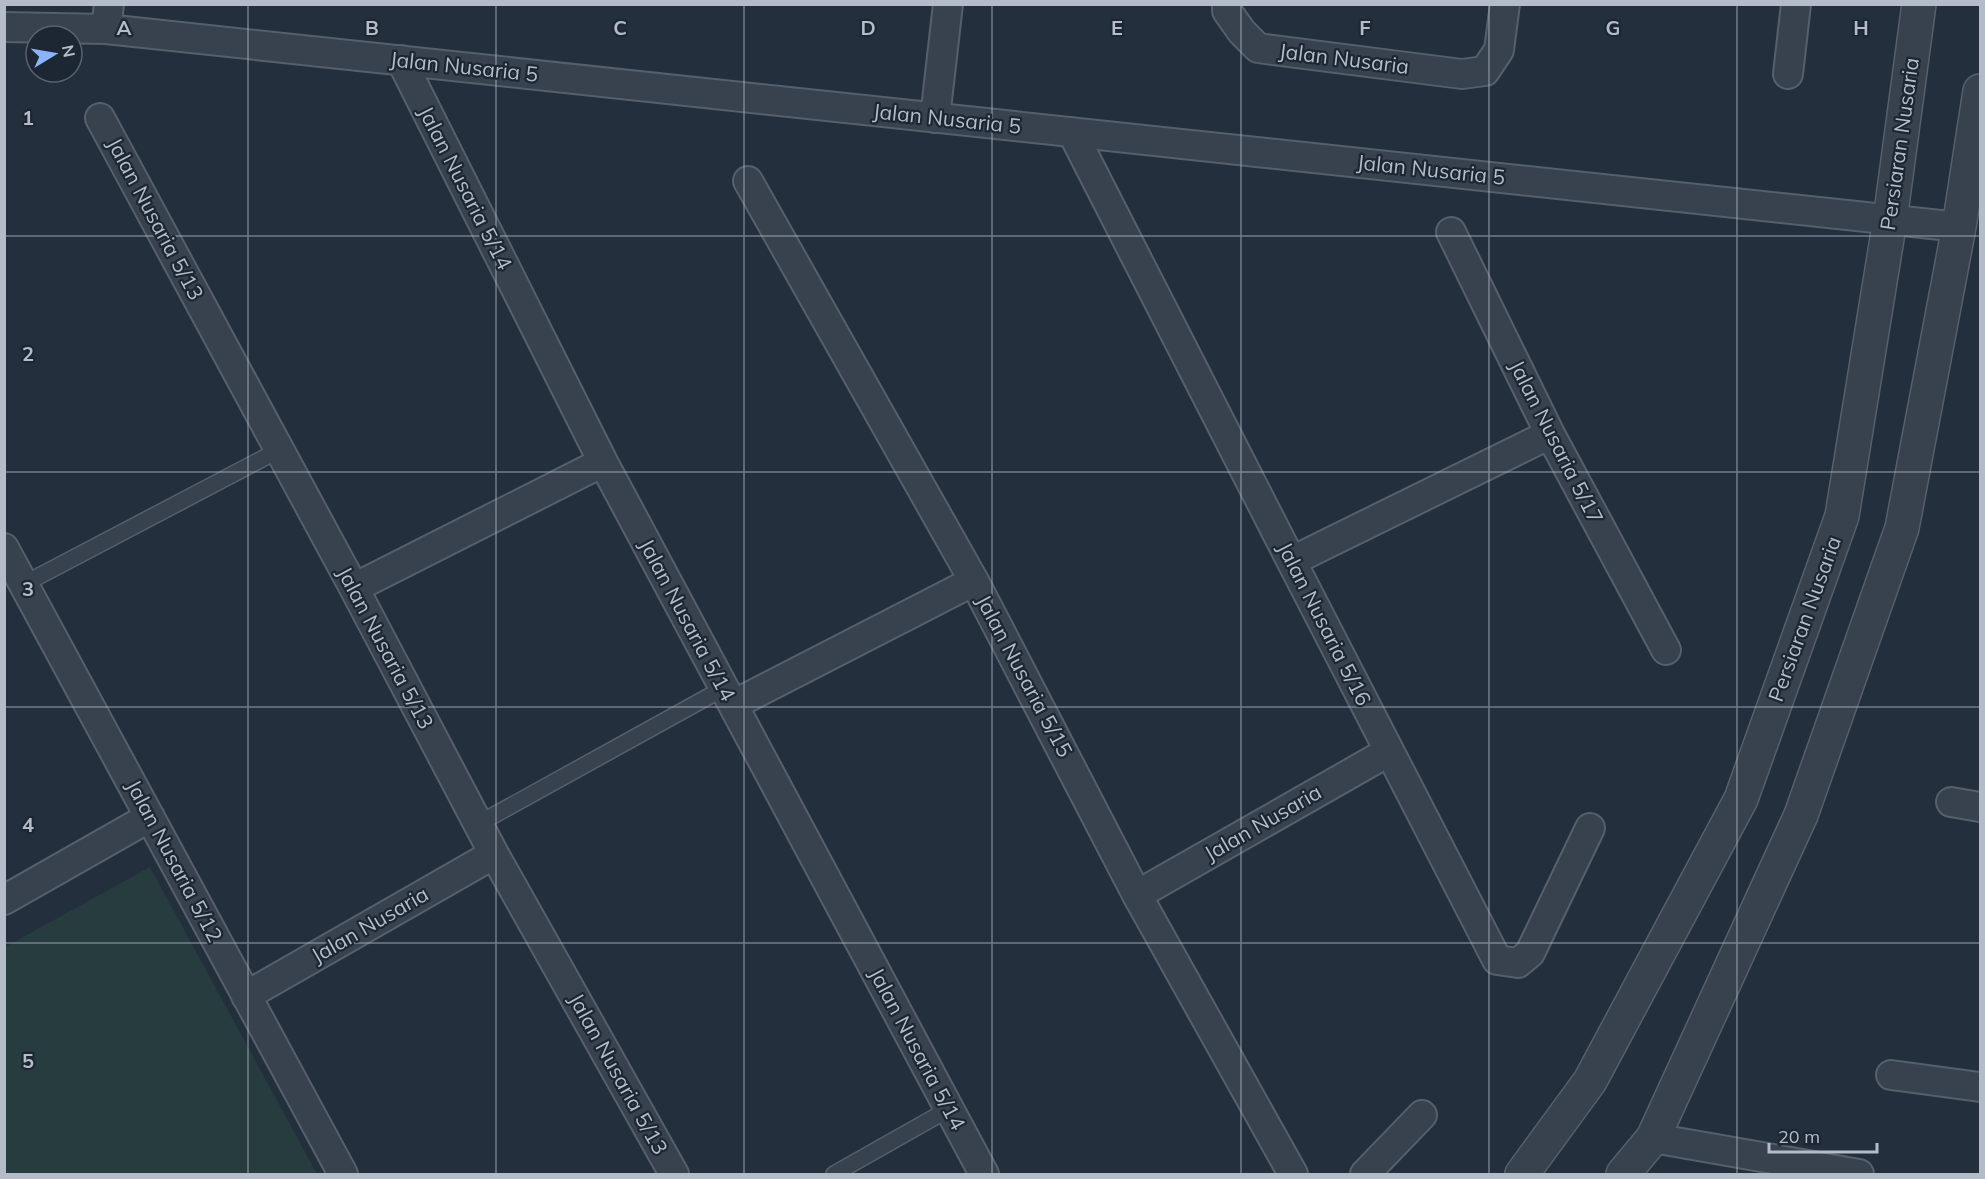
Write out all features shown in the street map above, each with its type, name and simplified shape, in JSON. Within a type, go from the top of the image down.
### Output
[{"type":"street","points":[[935,117],[948,4]]},
{"type":"street","name":"Jalan Nusaria","points":[[1227,4],[1227,11],[1257,48],[1462,74],[1485,71],[1499,50],[1505,4]]},
{"type":"street","points":[[1788,74],[1796,4]]},
{"type":"street","name":"Persiaran Nusaria","points":[[1522,1174],[1590,1081],[1741,799],[1842,516],[1890,220],[1918,4]]},
{"type":"street","name":"Jalan Nusaria 5","points":[[4,27],[107,17],[401,60],[1890,220]]},
{"type":"street","name":"Jalan Nusaria 5/14","points":[[401,60],[603,462],[984,1174]]},
{"type":"street","points":[[1623,1174],[1653,1138],[1801,815],[1902,528],[1959,227],[1980,91]]},
{"type":"street","name":"Jalan Nusaria 5/13","points":[[100,118],[354,588],[494,854],[674,1174]]},
{"type":"street","name":"Jalan Nusaria 5/16","points":[[1072,132],[1388,752],[1497,960],[1518,963],[1530,953],[1590,828]]},
{"type":"street","name":"Jalan Nusaria 5/15","points":[[748,182],[974,581],[1137,895],[1293,1174]]},
{"type":"street","points":[[1890,220],[1959,227]]},
{"type":"street","name":"Jalan Nusaria 5/17","points":[[1451,232],[1550,434],[1666,650]]},
{"type":"street","points":[[1292,561],[1550,434]]},
{"type":"street","points":[[354,588],[603,462]]},
{"type":"street","name":"Jalan Nusaria 5/12","points":[[4,548],[14,588],[150,817],[343,1174]]},
{"type":"street","points":[[728,697],[974,581]]},
{"type":"street","name":"Jalan Nusaria","points":[[1137,895],[1388,752]]},
{"type":"street","points":[[1951,802],[1980,807]]},
{"type":"street","points":[[4,900],[150,817]]},
{"type":"street","name":"Jalan Nusaria","points":[[246,996],[494,854]]},
{"type":"street","points":[[1891,1075],[1980,1087]]},
{"type":"street","points":[[1365,1174],[1422,1115]]},
{"type":"street","points":[[1653,1138],[1860,1174]]},
{"type":"lane","points":[[14,588],[279,450]]},
{"type":"lane","points":[[478,824],[728,697]]},
{"type":"lane","points":[[834,1174],[949,1109]]},
{"type":"green space","points":[[150,867],[317,1174],[5,1174],[5,947]]}]
